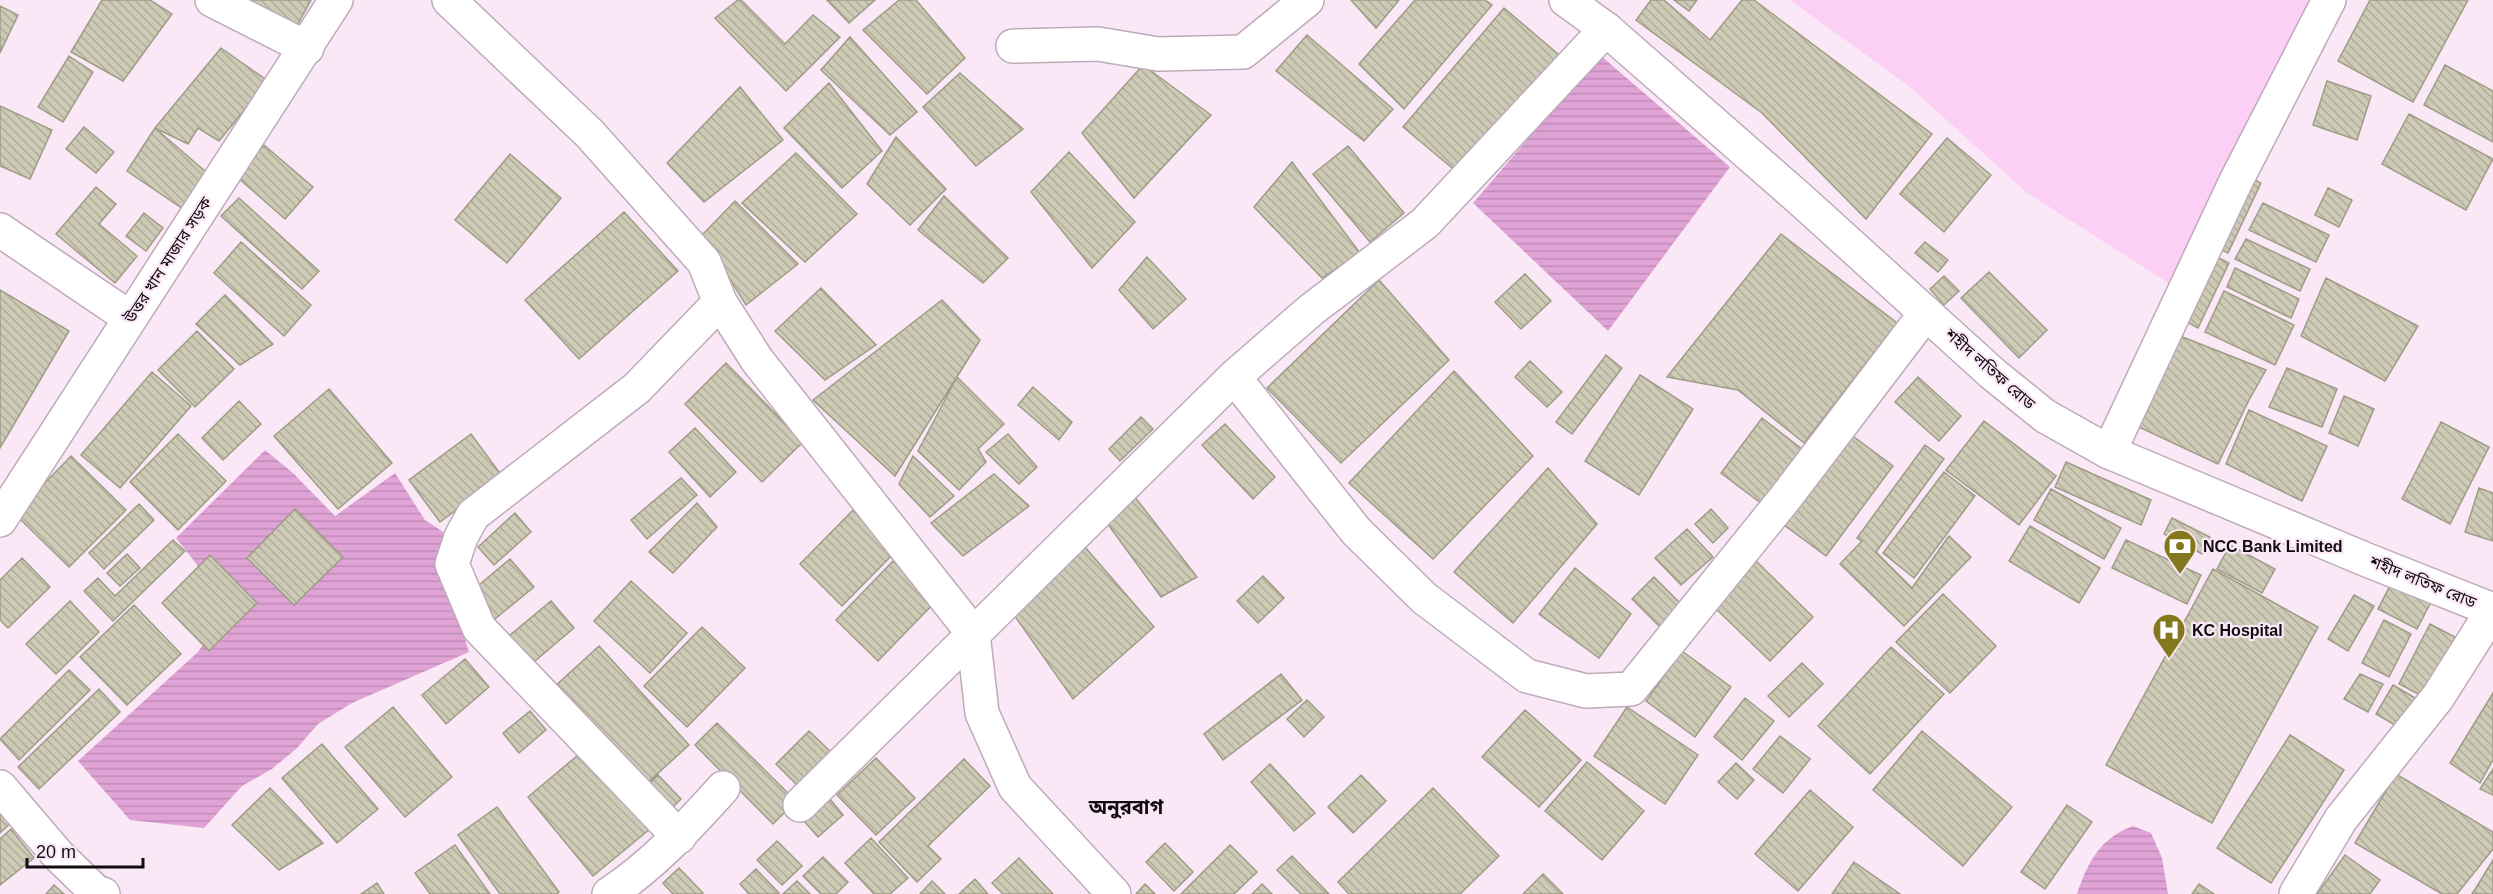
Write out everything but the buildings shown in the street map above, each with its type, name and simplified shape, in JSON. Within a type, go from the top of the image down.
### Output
[{"type":"street","points":[[212,0],[307,48]]},
{"type":"street","name":"উত্তর খান মাজার সড়ক","points":[[0,520],[336,0]]},
{"type":"street","points":[[449,0],[590,134],[649,197],[704,262],[720,302],[757,360],[973,633],[982,713],[1015,787],[1114,894]]},
{"type":"street","points":[[1013,46],[1098,44],[1158,54],[1243,52],[1307,0]]},
{"type":"street","name":"শহীদ লতিফ রোড","points":[[1566,0],[1606,29],[1993,374],[2045,416],[2109,452],[2493,610]]},
{"type":"street","points":[[2109,452],[2236,181],[2329,0]]},
{"type":"street","points":[[800,805],[1234,377],[1311,310],[1425,224],[1606,29]]},
{"type":"street","points":[[0,230],[130,318]]},
{"type":"street","points":[[679,837],[478,628],[452,564],[461,537],[473,515],[637,388],[720,302]]},
{"type":"street","points":[[1234,377],[1356,531],[1424,598],[1527,676],[1586,692],[1631,689],[1786,497],[1926,313]]},
{"type":"street","points":[[2296,894],[2341,819],[2438,697],[2493,610]]},
{"type":"street","points":[[0,788],[58,855],[96,892],[103,894]]},
{"type":"street","points":[[609,894],[630,880],[679,837],[723,788]]},
{"type":"shaded area","points":[[1790,0],[2316,0],[2173,286],[2026,192],[1910,87]]},
{"type":"shaded area","points":[[1600,55],[1730,167],[1608,331],[1473,203]]},
{"type":"shaded area","points":[[265,450],[293,473],[335,516],[395,473],[425,520],[457,541],[457,614],[469,652],[352,703],[318,724],[297,748],[272,769],[242,786],[204,828],[130,820],[78,761],[198,652],[231,602],[208,579],[176,538]]},
{"type":"shaded area","points":[[2133,826],[2151,833],[2162,858],[2168,894],[2077,894],[2097,852],[2112,837]]},
{"type":"place","name":"NCC Bank Limited","points":[[2180,575]]},
{"type":"place","name":"KC Hospital","points":[[2169,659]]},
{"type":"district","name":"অনুরবাগ","points":[[1126,807]]}]
